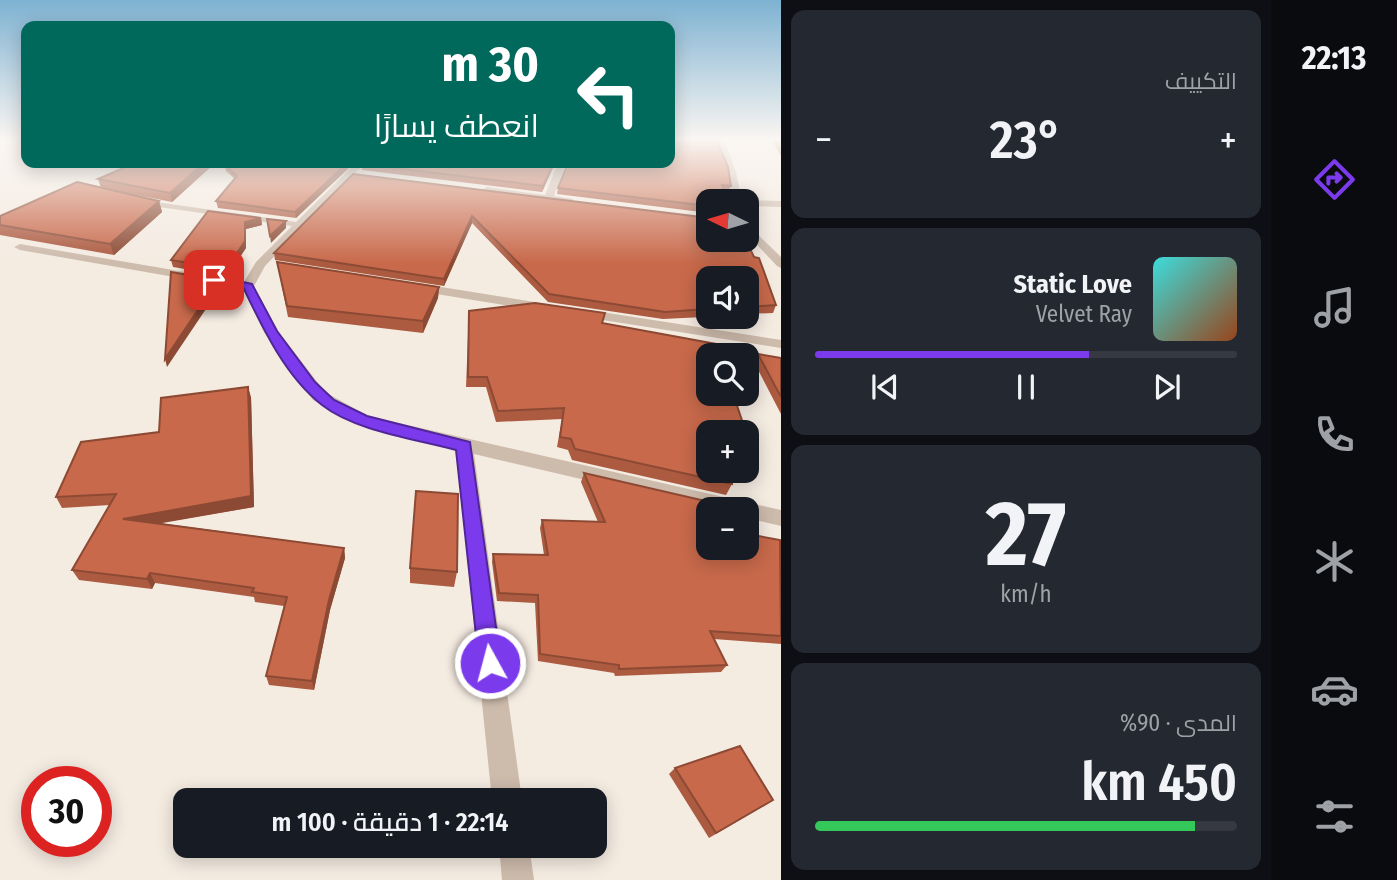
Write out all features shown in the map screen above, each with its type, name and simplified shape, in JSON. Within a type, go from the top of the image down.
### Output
[{"type":"street","points":[[248,286],[298,224],[348,181]]},
{"type":"street","points":[[548,198],[555,181]]},
{"type":"street","points":[[470,188],[588,203]]},
{"type":"street","points":[[131,200],[298,224]]},
{"type":"street","points":[[760,203],[781,204]]},
{"type":"street","points":[[760,241],[781,264]]},
{"type":"street","points":[[20,247],[248,286]]},
{"type":"street","points":[[403,285],[781,344]]},
{"type":"street","points":[[248,286],[271,332],[319,396],[362,419],[464,446],[696,499]]},
{"type":"street","points":[[464,446],[506,788]]},
{"type":"street","points":[[759,513],[781,518]]},
{"type":"street","points":[[515,858],[518,880]]},
{"type":"building","points":[[109,181],[184,181],[170,193]]},
{"type":"building","points":[[233,181],[328,181],[295,212],[216,201]]},
{"type":"building","points":[[346,181],[410,181],[696,216],[696,252],[752,252],[754,257],[759,258],[776,305],[759,306],[759,266],[696,266],[696,310],[665,312],[549,294],[472,216],[444,279],[274,253]]},
{"type":"building","points":[[502,181],[545,181],[543,186]]},
{"type":"building","points":[[561,181],[730,181],[731,186],[722,185],[724,189],[696,189],[696,204],[558,188]]},
{"type":"building","points":[[77,182],[159,201],[110,244],[0,225],[0,216]]},
{"type":"building","points":[[208,211],[261,218],[245,222],[245,241],[226,269],[171,260]]},
{"type":"building","points":[[267,219],[286,221],[270,236]]},
{"type":"building","points":[[277,262],[439,287],[423,321],[287,306]]},
{"type":"building","points":[[171,272],[218,280],[165,359]]},
{"type":"building","points":[[535,303],[605,313],[602,323],[711,343],[696,343],[696,406],[737,406],[742,420],[696,420],[696,476],[575,449],[571,439],[560,437],[564,408],[498,411],[487,377],[468,377],[469,311]]},
{"type":"building","points":[[759,354],[781,358],[781,397],[759,356]]},
{"type":"building","points":[[248,387],[251,496],[123,519],[344,548],[329,600],[312,681],[266,676],[287,597],[252,592],[254,588],[150,573],[147,579],[72,570],[116,494],[56,497],[81,442],[159,432],[161,398]]},
{"type":"building","points":[[584,473],[696,499],[696,560],[759,560],[759,536],[780,540],[781,636],[710,631],[727,665],[619,669],[619,665],[540,654],[538,595],[499,593],[493,554],[548,555],[542,520],[605,522]]},
{"type":"building","points":[[416,491],[458,494],[457,572],[410,568]]},
{"type":"building","points":[[740,746],[773,800],[716,833],[675,768]]},
{"type":"route","points":[[214,280],[248,286],[271,332],[310,385],[329,403],[362,419],[464,446],[490,663]]}]
